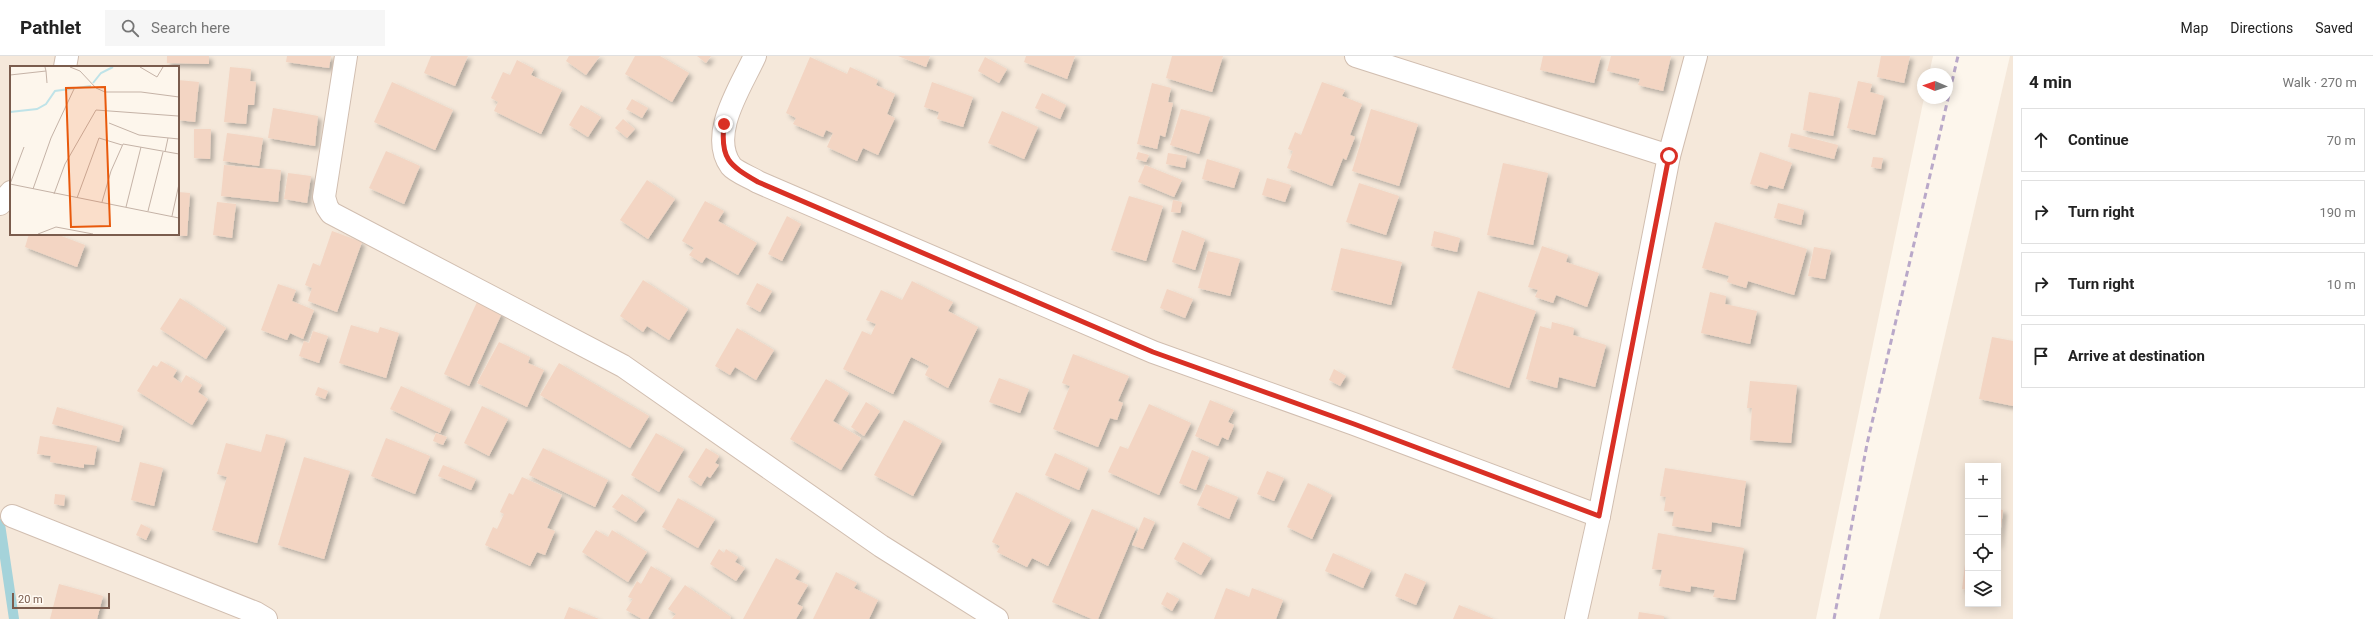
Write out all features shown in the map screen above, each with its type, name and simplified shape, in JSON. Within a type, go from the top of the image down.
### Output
[{"type":"street","points":[[65,66],[67,56]]},
{"type":"street","points":[[346,56],[324,197],[327,208],[331,213],[623,366],[881,546],[997,619]]},
{"type":"street","points":[[755,56],[724,124],[722,144],[732,166],[758,182],[1153,352],[1354,424],[1599,516]]},
{"type":"street","points":[[1356,56],[1669,156]]},
{"type":"street","points":[[1576,619],[1599,516],[1669,156],[1696,56]]},
{"type":"street","points":[[0,204],[10,193]]},
{"type":"street","points":[[12,516],[256,612],[266,619]]},
{"type":"shaded area","points":[[0,56],[1933,56],[1930,68],[1917,68],[1917,104],[1923,104],[1816,619],[0,619]]},
{"type":"shaded area","points":[[2010,56],[2013,56],[2013,619],[1879,619]]},
{"type":"building","points":[[167,56],[209,56],[209,64],[167,63]]},
{"type":"building","points":[[287,56],[331,56],[329,68],[286,62]]},
{"type":"building","points":[[431,56],[468,56],[455,86],[424,73]]},
{"type":"building","points":[[569,56],[600,56],[586,75],[566,61]]},
{"type":"building","points":[[635,56],[660,56],[689,73],[672,102],[625,74]]},
{"type":"building","points":[[697,56],[711,56],[706,63]]},
{"type":"building","points":[[898,56],[930,56],[926,67]]},
{"type":"building","points":[[1026,56],[1075,56],[1067,79],[1024,62]]},
{"type":"building","points":[[1172,56],[1223,56],[1212,92],[1166,78]]},
{"type":"building","points":[[1543,56],[1601,56],[1594,83],[1540,70]]},
{"type":"building","points":[[1611,56],[1671,56],[1663,91],[1638,85],[1640,79],[1607,71]]},
{"type":"building","points":[[1881,56],[1910,56],[1904,83],[1877,77]]},
{"type":"building","points":[[810,57],[847,74],[850,67],[878,80],[876,85],[895,94],[887,114],[895,118],[878,155],[863,148],[857,161],[827,147],[833,133],[826,130],[823,137],[793,124],[796,118],[786,113]]},
{"type":"building","points":[[985,57],[1007,69],[999,83],[978,71]]},
{"type":"building","points":[[517,60],[534,69],[531,75],[562,90],[541,134],[494,111],[498,102],[491,98],[503,72],[510,75]]},
{"type":"building","points":[[230,67],[251,69],[250,81],[256,82],[254,105],[248,105],[246,124],[224,122]]},
{"type":"building","points":[[179,80],[199,82],[195,122],[179,120]]},
{"type":"building","points":[[1858,81],[1872,84],[1870,92],[1884,96],[1875,135],[1847,128]]},
{"type":"building","points":[[392,82],[453,110],[435,150],[374,122]]},
{"type":"building","points":[[932,82],[973,97],[963,127],[937,119],[939,112],[924,107]]},
{"type":"building","points":[[1322,82],[1345,90],[1342,96],[1362,104],[1350,135],[1355,137],[1346,160],[1343,158],[1332,186],[1287,168],[1293,151],[1288,149],[1295,132],[1301,135]]},
{"type":"building","points":[[1152,83],[1171,88],[1168,102],[1173,103],[1165,137],[1160,135],[1157,149],[1137,144]]},
{"type":"building","points":[[1809,92],[1840,98],[1833,136],[1803,130]]},
{"type":"building","points":[[1042,93],[1066,105],[1060,119],[1035,108]]},
{"type":"building","points":[[632,99],[648,108],[642,118],[626,109]]},
{"type":"building","points":[[581,105],[601,117],[588,137],[569,125]]},
{"type":"building","points":[[273,108],[318,116],[315,146],[268,138]]},
{"type":"building","points":[[1181,109],[1210,117],[1199,154],[1170,145]]},
{"type":"building","points":[[1371,109],[1418,124],[1399,186],[1352,171]]},
{"type":"building","points":[[1002,111],[1038,127],[1024,159],[988,143]]},
{"type":"building","points":[[623,119],[635,129],[627,138],[615,128]]},
{"type":"building","points":[[194,129],[211,129],[210,159],[194,158]]},
{"type":"building","points":[[227,133],[263,138],[259,166],[223,161]]},
{"type":"building","points":[[1791,133],[1838,145],[1834,159],[1788,147]]},
{"type":"building","points":[[386,151],[420,166],[404,204],[369,188]]},
{"type":"building","points":[[1138,152],[1149,155],[1146,162],[1136,159]]},
{"type":"building","points":[[1760,152],[1792,163],[1783,189],[1769,185],[1767,189],[1750,184]]},
{"type":"building","points":[[1168,153],[1187,156],[1185,168],[1166,164]]},
{"type":"building","points":[[1873,157],[1883,158],[1881,169],[1871,167]]},
{"type":"building","points":[[1207,159],[1240,169],[1234,188],[1202,179]]},
{"type":"building","points":[[1503,163],[1548,173],[1533,245],[1487,235]]},
{"type":"building","points":[[224,165],[281,170],[278,202],[221,196]]},
{"type":"building","points":[[1145,165],[1182,180],[1174,197],[1138,182]]},
{"type":"building","points":[[288,173],[311,176],[307,203],[284,199]]},
{"type":"building","points":[[1267,178],[1291,185],[1285,202],[1262,195]]},
{"type":"building","points":[[647,180],[675,199],[648,239],[620,220]]},
{"type":"building","points":[[1359,183],[1399,196],[1386,235],[1346,222]]},
{"type":"building","points":[[179,192],[190,193],[187,236],[169,235],[179,235]]},
{"type":"building","points":[[1129,196],[1163,206],[1146,261],[1111,250]]},
{"type":"building","points":[[1173,200],[1182,202],[1180,213],[1171,212]]},
{"type":"building","points":[[705,201],[724,211],[718,221],[757,243],[738,275],[706,257],[702,263],[689,255],[694,248],[682,241]]},
{"type":"building","points":[[217,202],[236,204],[232,238],[213,235]]},
{"type":"building","points":[[1778,203],[1804,210],[1801,225],[1774,218]]},
{"type":"building","points":[[787,216],[801,224],[782,261],[768,254]]},
{"type":"building","points":[[1715,222],[1807,249],[1794,295],[1748,281],[1746,288],[1727,282],[1729,276],[1702,268]]},
{"type":"building","points":[[1182,230],[1205,239],[1195,270],[1172,262]]},
{"type":"building","points":[[332,231],[362,242],[337,312],[308,301],[312,288],[305,285],[313,263],[320,266]]},
{"type":"building","points":[[1434,231],[1460,238],[1457,252],[1431,246]]},
{"type":"building","points":[[29,235],[59,235],[85,245],[77,267],[25,247]]},
{"type":"building","points":[[1542,246],[1568,255],[1566,262],[1599,273],[1587,307],[1556,295],[1553,303],[1535,297],[1538,290],[1528,287]]},
{"type":"building","points":[[1814,247],[1831,250],[1825,279],[1808,276]]},
{"type":"building","points":[[1341,248],[1402,262],[1391,305],[1331,290]]},
{"type":"building","points":[[1208,251],[1240,259],[1230,296],[1198,288]]},
{"type":"building","points":[[643,280],[688,309],[669,340],[647,326],[643,332],[620,316]]},
{"type":"building","points":[[912,281],[953,302],[948,311],[978,327],[948,388],[925,375],[929,366],[911,357],[893,394],[843,369],[862,331],[871,335],[876,324],[866,320],[881,290],[902,300]]},
{"type":"building","points":[[757,283],[772,291],[760,312],[746,304]]},
{"type":"building","points":[[278,284],[296,290],[292,301],[314,310],[303,339],[290,333],[287,340],[261,330]]},
{"type":"building","points":[[1167,289],[1193,299],[1185,318],[1160,308]]},
{"type":"building","points":[[1478,291],[1536,311],[1509,388],[1452,368]]},
{"type":"building","points":[[1710,292],[1726,296],[1725,304],[1757,311],[1750,344],[1701,333]]},
{"type":"building","points":[[180,298],[226,328],[206,359],[160,329]]},
{"type":"building","points":[[477,302],[502,313],[469,386],[444,374]]},
{"type":"building","points":[[1552,322],[1574,328],[1573,335],[1606,345],[1595,387],[1559,377],[1557,388],[1526,379],[1540,326],[1551,329]]},
{"type":"building","points":[[351,325],[378,333],[380,327],[399,333],[386,378],[339,363]]},
{"type":"building","points":[[737,328],[774,350],[756,380],[735,367],[730,375],[715,366]]},
{"type":"building","points":[[313,331],[328,336],[319,363],[299,356],[304,341],[309,343]]},
{"type":"building","points":[[1992,337],[2013,341],[2013,406],[1979,399]]},
{"type":"building","points":[[499,342],[530,357],[528,363],[544,370],[527,407],[477,383]]},
{"type":"building","points":[[1073,354],[1129,376],[1118,401],[1123,403],[1117,420],[1110,418],[1098,447],[1053,429],[1070,386],[1062,383]]},
{"type":"building","points":[[161,361],[177,370],[173,377],[181,383],[186,375],[202,385],[198,392],[208,399],[192,425],[137,391],[153,365],[157,367]]},
{"type":"building","points":[[559,363],[649,416],[630,448],[540,395]]},
{"type":"building","points":[[1334,369],[1346,376],[1340,386],[1329,380]]},
{"type":"building","points":[[999,378],[1029,389],[1020,413],[989,402]]},
{"type":"building","points":[[826,379],[849,393],[833,421],[861,438],[841,470],[790,439]]},
{"type":"building","points":[[1750,381],[1797,385],[1791,443],[1750,440],[1752,408],[1747,408]]},
{"type":"building","points":[[401,386],[451,409],[440,433],[390,409]]},
{"type":"building","points":[[318,387],[328,391],[325,399],[315,395]]},
{"type":"building","points":[[1210,400],[1234,410],[1228,422],[1234,425],[1228,440],[1222,437],[1218,446],[1195,436]]},
{"type":"building","points":[[866,402],[880,411],[864,436],[851,427]]},
{"type":"building","points":[[1149,404],[1191,423],[1159,495],[1108,472],[1120,446],[1128,449]]},
{"type":"building","points":[[482,406],[508,419],[489,456],[464,443]]},
{"type":"building","points":[[57,407],[123,426],[119,442],[52,424]]},
{"type":"building","points":[[904,420],[942,441],[913,496],[874,475]]},
{"type":"building","points":[[436,433],[447,437],[443,445],[433,441]]},
{"type":"building","points":[[656,433],[684,449],[659,492],[631,475]]},
{"type":"building","points":[[266,434],[286,439],[257,543],[212,530],[227,477],[217,474],[226,443],[261,452]]},
{"type":"building","points":[[40,436],[97,446],[94,465],[84,464],[84,468],[50,462],[51,456],[37,454]]},
{"type":"building","points":[[386,438],[430,456],[415,494],[371,476]]},
{"type":"building","points":[[543,448],[608,480],[595,507],[529,475]]},
{"type":"building","points":[[706,448],[719,456],[715,463],[719,465],[710,478],[707,476],[701,486],[688,477]]},
{"type":"building","points":[[1192,450],[1209,457],[1196,490],[1179,483]]},
{"type":"building","points":[[1055,453],[1088,468],[1079,490],[1045,475]]},
{"type":"building","points":[[304,457],[350,471],[324,559],[278,545]]},
{"type":"building","points":[[140,462],[163,468],[154,506],[131,500]]},
{"type":"building","points":[[443,465],[476,479],[471,490],[438,476]]},
{"type":"building","points":[[1665,468],[1746,481],[1740,527],[1712,522],[1711,532],[1672,526],[1674,512],[1664,511],[1666,497],[1660,496]]},
{"type":"building","points":[[1267,471],[1284,478],[1274,501],[1257,494]]},
{"type":"building","points":[[522,477],[562,495],[547,528],[555,531],[545,555],[537,552],[530,566],[485,545],[493,527],[497,529],[504,514],[500,512],[509,493],[513,495]]},
{"type":"building","points":[[1308,483],[1332,495],[1312,539],[1287,527]]},
{"type":"building","points":[[1206,484],[1238,497],[1229,519],[1197,505]]},
{"type":"building","points":[[1016,492],[1071,520],[1048,566],[1032,558],[1027,567],[997,552],[1000,546],[992,542]]},
{"type":"building","points":[[55,494],[65,495],[64,506],[54,504]]},
{"type":"building","points":[[622,494],[645,510],[636,522],[612,507]]},
{"type":"building","points":[[678,498],[715,519],[698,548],[662,527]]},
{"type":"building","points":[[1092,509],[1136,528],[1098,619],[1092,619],[1052,602]]},
{"type":"building","points":[[2001,510],[2003,510],[2001,528]]},
{"type":"building","points":[[1144,517],[1155,522],[1143,549],[1132,545]]},
{"type":"building","points":[[141,524],[151,529],[146,540],[136,535]]},
{"type":"building","points":[[596,530],[608,537],[612,530],[647,552],[628,582],[582,552]]},
{"type":"building","points":[[1658,533],[1744,548],[1735,600],[1713,597],[1715,590],[1691,586],[1690,592],[1659,586],[1662,570],[1652,569]]},
{"type":"building","points":[[1183,542],[1211,558],[1201,575],[1174,559]]},
{"type":"building","points":[[719,549],[724,553],[726,549],[738,557],[735,562],[745,568],[736,581],[710,564]]},
{"type":"building","points":[[1333,553],[1371,570],[1363,588],[1325,571]]},
{"type":"building","points":[[776,558],[800,571],[795,579],[808,585],[797,604],[803,607],[796,619],[743,619]]},
{"type":"building","points":[[1965,564],[1965,590],[1962,589]]},
{"type":"building","points":[[651,566],[671,578],[648,619],[642,619],[626,610],[633,599],[628,597],[637,581],[641,584]]},
{"type":"building","points":[[836,572],[857,583],[854,588],[878,600],[869,619],[813,619]]},
{"type":"building","points":[[1405,573],[1426,582],[1416,605],[1395,596]]},
{"type":"building","points":[[59,584],[103,596],[97,619],[50,619]]},
{"type":"building","points":[[685,585],[731,617],[730,619],[672,619],[676,614],[668,609]]},
{"type":"building","points":[[1226,588],[1249,597],[1252,588],[1283,600],[1276,619],[1214,619]]},
{"type":"building","points":[[1167,592],[1179,599],[1172,611],[1161,604]]},
{"type":"building","points":[[1459,605],[1494,619],[1453,619]]},
{"type":"building","points":[[569,607],[599,619],[564,619]]},
{"type":"building","points":[[1639,612],[1664,616],[1664,619],[1638,619]]},
{"type":"waterway","points":[[0,524],[14,619]]},
{"type":"railway","points":[[1834,619],[1867,444],[1958,56]]},
{"type":"route","points":[[724,124],[722,144],[732,166],[758,182],[1153,352],[1354,424],[1599,516],[1669,156]]}]
